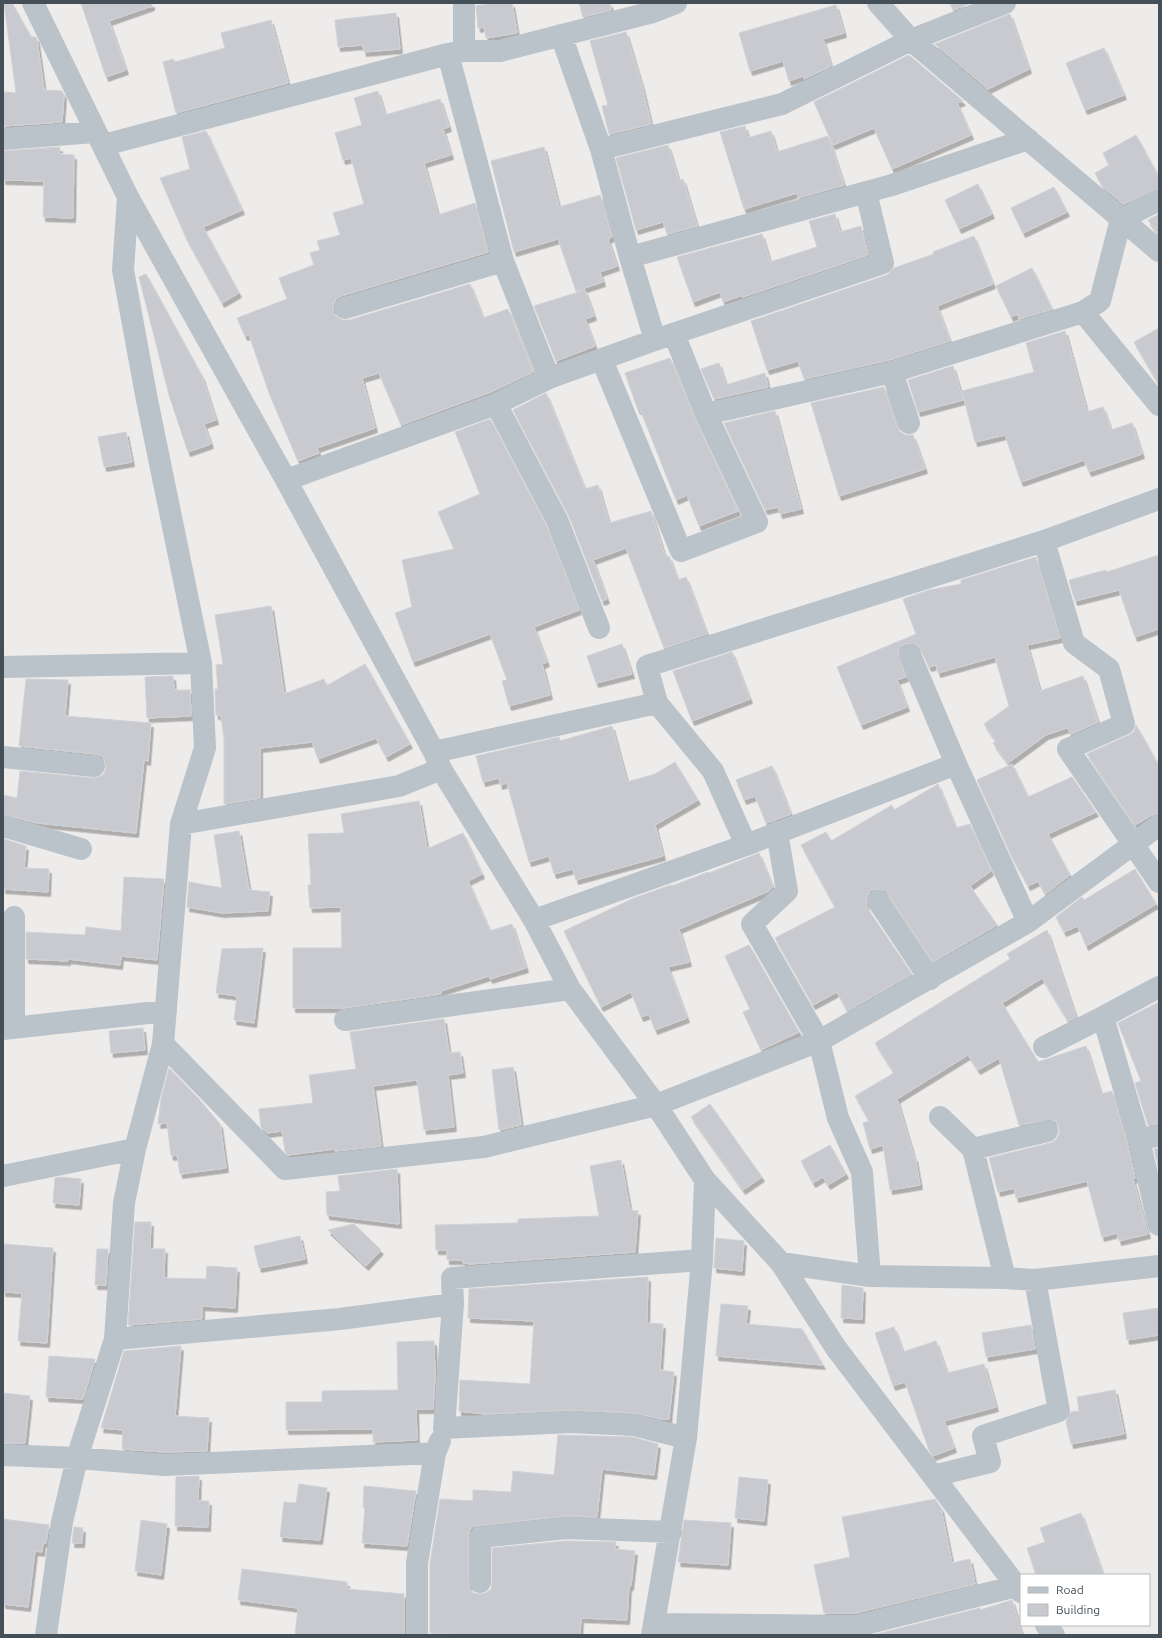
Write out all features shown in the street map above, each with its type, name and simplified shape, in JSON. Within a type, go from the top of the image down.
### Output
[{"type":"street","points":[[33,3],[128,197],[286,480],[437,760],[534,920],[570,989],[656,1105],[705,1180],[781,1263],[836,1348],[1019,1589],[857,1626],[653,1630],[686,1438],[702,1260],[705,1180]]},
{"type":"street","points":[[464,3],[456,52],[503,261],[549,378]]},
{"type":"street","points":[[3,139],[99,138],[456,52],[500,51],[561,36],[652,7],[676,3]]},
{"type":"street","points":[[878,3],[911,40],[1159,251]]},
{"type":"street","points":[[601,149],[782,104],[911,40],[1005,3]]},
{"type":"street","points":[[561,36],[601,149],[630,256],[665,337],[706,414],[757,522],[681,551],[602,360]]},
{"type":"street","points":[[630,256],[892,185],[1028,139]]},
{"type":"street","points":[[286,480],[496,404],[549,378],[883,263],[866,192]]},
{"type":"street","points":[[46,1635],[62,1522],[77,1458],[115,1339],[124,1203],[135,1149],[163,1044],[181,824],[205,748],[201,664],[147,400],[123,270],[128,197]]},
{"type":"street","points":[[706,414],[892,372],[1083,312],[1100,301],[1121,219],[1159,200]]},
{"type":"street","points":[[345,308],[503,261]]},
{"type":"street","points":[[1083,312],[1158,401]]},
{"type":"street","points":[[892,372],[909,422]]},
{"type":"street","points":[[496,404],[558,522],[599,628]]},
{"type":"street","points":[[746,845],[713,771],[657,703],[647,666],[1044,541],[1159,499]]},
{"type":"street","points":[[1044,541],[1074,643],[1108,669],[1124,724],[1068,749],[1159,882]]},
{"type":"street","points":[[910,655],[956,764],[1028,922]]},
{"type":"street","points":[[3,667],[201,664]]},
{"type":"street","points":[[181,824],[399,786],[437,760],[657,703]]},
{"type":"street","points":[[3,757],[94,766]]},
{"type":"street","points":[[534,920],[729,849],[746,845],[956,764]]},
{"type":"street","points":[[163,1044],[285,1169],[484,1147],[656,1105],[818,1041],[930,979],[1028,922],[1159,824]]},
{"type":"street","points":[[3,826],[81,849]]},
{"type":"street","points":[[777,832],[787,891],[752,924],[818,1041],[838,1118],[862,1172],[870,1276]]},
{"type":"street","points":[[878,901],[930,979]]},
{"type":"street","points":[[14,918],[8,1029],[166,1011]]},
{"type":"street","points":[[1044,1047],[1159,987]]},
{"type":"street","points":[[345,1020],[570,989]]},
{"type":"street","points":[[1103,1017],[1149,1138],[1159,1225]]},
{"type":"street","points":[[940,1117],[973,1149],[1005,1278]]},
{"type":"street","points":[[973,1149],[1048,1131]]},
{"type":"street","points":[[3,1176],[135,1149]]},
{"type":"street","points":[[417,1635],[416,1563],[435,1453],[444,1428],[453,1304],[452,1278],[702,1260]]},
{"type":"street","points":[[781,1263],[870,1276],[1005,1278],[1035,1280],[1159,1266]]},
{"type":"street","points":[[933,1476],[990,1462],[983,1436],[1059,1411],[1035,1280]]},
{"type":"street","points":[[115,1339],[340,1319],[453,1304]]},
{"type":"street","points":[[444,1428],[570,1422],[634,1425],[686,1438]]},
{"type":"street","points":[[3,1456],[77,1458],[164,1465],[435,1453]]},
{"type":"street","points":[[480,1582],[480,1537],[566,1528],[671,1532]]},
{"type":"street","points":[[1047,1626],[1054,1635]]},
{"type":"building","points":[[4,3],[12,3],[31,37],[36,37],[44,90],[62,91],[64,95],[62,122],[3,126],[3,92],[16,93]]},
{"type":"building","points":[[81,3],[152,3],[152,6],[109,21],[126,70],[106,77]]},
{"type":"building","points":[[493,3],[512,3],[517,33],[486,38],[484,27],[478,28],[476,6]]},
{"type":"building","points":[[579,3],[610,3],[611,10],[583,17]]},
{"type":"building","points":[[950,3],[971,3],[953,10]]},
{"type":"building","points":[[836,5],[844,33],[823,39],[831,66],[804,79],[803,76],[789,81],[783,61],[750,71],[739,33]]},
{"type":"building","points":[[396,13],[400,49],[364,52],[363,45],[338,47],[335,20]]},
{"type":"building","points":[[1010,14],[1029,69],[988,89],[935,44]]},
{"type":"building","points":[[271,20],[288,83],[176,113],[163,62],[173,59],[175,62],[225,48],[221,33]]},
{"type":"building","points":[[626,32],[642,86],[651,124],[609,134],[602,106],[608,105],[590,41]]},
{"type":"building","points":[[1104,48],[1124,95],[1085,110],[1066,63]]},
{"type":"building","points":[[909,55],[963,101],[957,103],[971,135],[892,169],[874,128],[833,145],[814,102]]},
{"type":"building","points":[[378,91],[385,115],[440,99],[449,127],[443,129],[451,155],[424,163],[438,215],[475,203],[488,252],[341,296],[336,299],[333,305],[333,312],[342,320],[349,320],[470,284],[483,318],[508,309],[533,372],[491,392],[401,425],[379,373],[362,378],[375,428],[317,448],[319,453],[298,461],[269,393],[249,335],[245,336],[237,318],[287,299],[279,278],[314,265],[310,253],[320,250],[317,241],[340,235],[333,213],[364,204],[351,158],[343,160],[335,133],[362,125],[354,98]]},
{"type":"building","points":[[745,126],[748,138],[771,131],[777,152],[828,136],[844,185],[798,198],[797,193],[744,209],[720,132]]},
{"type":"building","points":[[206,131],[242,210],[203,227],[239,293],[222,303],[187,240],[160,178],[190,169],[182,137]]},
{"type":"building","points":[[1136,135],[1159,177],[1159,188],[1123,204],[1103,187],[1095,173],[1109,165],[1103,153]]},
{"type":"building","points":[[668,145],[679,181],[683,179],[697,226],[667,234],[663,222],[636,230],[616,158]]},
{"type":"building","points":[[60,147],[59,154],[74,155],[73,218],[43,217],[44,181],[3,180],[3,151]]},
{"type":"building","points":[[544,147],[559,207],[600,195],[612,237],[608,239],[617,266],[600,272],[603,282],[576,291],[558,239],[514,252],[491,161]]},
{"type":"building","points":[[978,184],[992,214],[959,229],[945,200]]},
{"type":"building","points":[[1054,187],[1067,212],[1023,233],[1011,208]]},
{"type":"building","points":[[835,214],[840,232],[861,226],[868,255],[743,297],[740,296],[723,302],[720,292],[693,302],[677,257],[762,234],[770,262],[817,247],[809,221]]},
{"type":"building","points":[[1159,214],[1159,235],[1148,220]]},
{"type":"building","points":[[974,236],[993,284],[937,306],[950,341],[889,360],[804,379],[798,361],[767,370],[751,321],[887,275],[894,268],[934,254],[933,252]]},
{"type":"building","points":[[1032,268],[1052,309],[1019,319],[1018,314],[1011,317],[996,286]]},
{"type":"building","points":[[146,274],[202,376],[216,420],[204,424],[211,444],[188,452],[169,395],[139,277]]},
{"type":"building","points":[[585,290],[594,316],[585,319],[595,346],[556,361],[534,306]]},
{"type":"building","points":[[1159,328],[1159,385],[1134,342]]},
{"type":"building","points":[[1065,331],[1087,412],[1103,407],[1111,430],[1132,423],[1142,454],[1089,472],[1084,460],[1021,482],[1005,435],[975,442],[962,391],[1034,372],[1026,343]]},
{"type":"building","points":[[670,358],[695,419],[738,511],[699,526],[687,495],[676,500],[640,409],[638,410],[625,373]]},
{"type":"building","points":[[719,363],[726,385],[765,373],[768,387],[714,399],[701,369]]},
{"type":"building","points":[[953,366],[963,400],[918,412],[908,380]]},
{"type":"building","points":[[884,387],[897,427],[900,432],[906,435],[913,435],[925,469],[839,496],[811,403]]},
{"type":"building","points":[[546,393],[585,489],[598,485],[609,523],[651,511],[665,557],[669,556],[678,580],[686,577],[707,634],[664,648],[626,548],[593,560],[607,599],[602,601],[569,516],[513,410]]},
{"type":"building","points":[[775,411],[801,509],[780,514],[778,507],[765,510],[724,423]]},
{"type":"building","points":[[490,419],[547,527],[579,610],[534,627],[547,662],[542,664],[550,695],[509,706],[502,681],[507,680],[490,634],[413,662],[395,613],[412,607],[402,560],[454,549],[438,512],[480,494],[455,432]]},
{"type":"building","points":[[126,432],[132,462],[104,467],[98,437]]},
{"type":"building","points":[[1159,555],[1159,629],[1135,637],[1119,590],[1075,601],[1069,580],[1106,570],[1107,572]]},
{"type":"building","points":[[1036,557],[1060,638],[1027,645],[1040,691],[1083,676],[1098,722],[1071,734],[1067,728],[1046,735],[1008,763],[993,743],[996,741],[984,724],[1009,706],[995,657],[938,673],[936,665],[929,667],[921,650],[917,645],[911,643],[900,647],[898,654],[906,677],[897,680],[907,707],[861,725],[837,667],[916,634],[903,599],[929,590],[961,584],[961,580]]},
{"type":"building","points":[[271,606],[284,694],[324,679],[326,686],[365,664],[410,744],[386,757],[376,738],[318,759],[312,742],[260,748],[260,798],[224,804],[224,739],[221,715],[216,715],[215,689],[218,689],[216,665],[223,664],[215,615]]},
{"type":"building","points":[[622,644],[632,674],[596,683],[587,656]]},
{"type":"building","points":[[732,652],[750,699],[692,721],[673,671]]},
{"type":"building","points":[[173,676],[174,690],[190,690],[191,716],[147,718],[145,677]]},
{"type":"building","points":[[26,679],[68,680],[65,716],[151,723],[148,761],[144,760],[136,833],[37,823],[3,814],[3,795],[17,798],[20,771],[93,778],[104,774],[106,768],[105,761],[102,756],[96,754],[19,746]]},
{"type":"building","points":[[1136,725],[1159,766],[1159,813],[1152,815],[1135,825],[1087,754],[1129,735],[1134,732]]},
{"type":"building","points":[[612,726],[627,782],[655,774],[675,762],[698,800],[655,825],[663,856],[576,880],[573,869],[554,874],[549,856],[529,862],[507,783],[500,785],[499,778],[483,782],[476,756],[559,737],[560,741]]},
{"type":"building","points":[[1012,764],[1028,797],[1072,777],[1096,812],[1048,834],[1070,875],[1045,894],[1038,881],[1028,886],[1012,857],[977,780]]},
{"type":"building","points":[[772,766],[791,814],[766,823],[755,796],[744,800],[736,780]]},
{"type":"building","points":[[938,784],[956,828],[970,824],[991,871],[970,886],[997,925],[933,962],[888,894],[884,890],[871,890],[867,896],[867,908],[912,974],[847,1011],[837,992],[813,1005],[775,938],[835,907],[801,845],[826,832],[831,841],[892,805],[894,810]]},
{"type":"building","points":[[419,801],[427,849],[463,833],[482,874],[468,881],[490,931],[512,924],[526,968],[490,979],[489,976],[441,991],[441,994],[344,1008],[293,1008],[293,948],[342,948],[341,907],[310,908],[308,885],[311,885],[308,834],[344,833],[341,814]]},
{"type":"building","points":[[239,831],[249,890],[270,892],[268,911],[222,913],[187,907],[189,882],[222,888],[214,835]]},
{"type":"building","points":[[4,839],[26,846],[24,868],[49,869],[48,892],[3,889]]},
{"type":"building","points":[[759,853],[773,887],[769,891],[679,929],[689,962],[668,967],[687,1018],[655,1030],[649,1014],[641,1017],[631,992],[601,1007],[564,931],[634,898],[671,885],[672,886],[708,872],[709,873]]},
{"type":"building","points":[[1135,869],[1156,904],[1086,946],[1078,926],[1064,932],[1056,917],[1082,897],[1084,900]]},
{"type":"building","points":[[124,877],[164,879],[157,960],[121,956],[120,965],[68,959],[68,961],[26,959],[26,932],[85,935],[86,927],[121,931]]},
{"type":"building","points":[[1047,930],[1076,1017],[1068,1021],[1042,978],[1002,1003],[1038,1062],[1086,1046],[1101,1094],[1112,1091],[1127,1143],[1135,1178],[1133,1179],[1148,1234],[1119,1241],[1117,1233],[1102,1237],[1087,1181],[1016,1198],[1014,1188],[998,1192],[989,1158],[1050,1143],[1056,1140],[1059,1134],[1059,1128],[1056,1122],[1050,1119],[1019,1125],[999,1058],[978,1070],[968,1055],[897,1099],[915,1157],[920,1185],[890,1190],[883,1145],[870,1149],[863,1123],[869,1121],[855,1096],[894,1073],[875,1043],[1010,959],[1007,954]]},
{"type":"building","points":[[749,945],[799,1032],[761,1050],[743,1012],[750,1009],[725,956]]},
{"type":"building","points":[[263,948],[254,1023],[234,1020],[237,996],[216,993],[222,949]]},
{"type":"building","points":[[1159,1002],[1159,1123],[1148,1125],[1135,1083],[1141,1081],[1118,1023]]},
{"type":"building","points":[[444,1019],[449,1053],[460,1052],[463,1073],[448,1075],[454,1127],[424,1130],[417,1080],[373,1086],[381,1146],[335,1151],[335,1149],[288,1155],[285,1151],[282,1131],[267,1133],[261,1127],[259,1109],[313,1103],[309,1075],[356,1069],[350,1032]]},
{"type":"building","points":[[143,1028],[145,1050],[111,1053],[109,1031]]},
{"type":"building","points":[[513,1067],[521,1125],[499,1130],[492,1070]]},
{"type":"building","points":[[169,1068],[199,1099],[220,1124],[226,1168],[180,1174],[177,1155],[171,1156],[167,1123],[158,1124],[161,1099]]},
{"type":"building","points":[[710,1104],[762,1177],[743,1190],[691,1117]]},
{"type":"building","points":[[830,1145],[846,1174],[828,1185],[823,1177],[813,1183],[801,1161]]},
{"type":"building","points":[[1159,1148],[1159,1170],[1154,1149]]},
{"type":"building","points":[[621,1160],[630,1210],[638,1211],[635,1252],[470,1264],[463,1263],[463,1260],[447,1260],[447,1250],[436,1250],[435,1225],[518,1223],[518,1219],[599,1216],[590,1166]]},
{"type":"building","points":[[397,1169],[399,1224],[327,1215],[326,1192],[340,1191],[338,1176]]},
{"type":"building","points":[[55,1178],[81,1179],[79,1205],[53,1203]]},
{"type":"building","points":[[135,1222],[151,1222],[150,1249],[165,1249],[164,1278],[206,1279],[207,1266],[237,1268],[235,1308],[202,1306],[202,1319],[128,1325]]},
{"type":"building","points":[[354,1224],[381,1250],[366,1266],[328,1230]]},
{"type":"building","points":[[300,1236],[305,1259],[259,1268],[254,1246]]},
{"type":"building","points":[[716,1238],[744,1241],[742,1271],[714,1268]]},
{"type":"building","points":[[3,1244],[53,1248],[47,1343],[18,1341],[22,1293],[3,1292]]},
{"type":"building","points":[[97,1249],[108,1249],[106,1285],[95,1285]]},
{"type":"building","points":[[648,1277],[647,1323],[663,1324],[660,1370],[674,1372],[669,1419],[661,1419],[635,1413],[571,1410],[485,1414],[459,1411],[460,1380],[530,1384],[534,1321],[468,1318],[469,1289]]},
{"type":"building","points":[[842,1285],[863,1288],[862,1319],[841,1318]]},
{"type":"building","points":[[721,1304],[748,1306],[746,1324],[802,1329],[823,1365],[716,1356]]},
{"type":"building","points":[[1159,1308],[1159,1335],[1127,1340],[1123,1313]]},
{"type":"building","points":[[1031,1325],[1035,1349],[986,1357],[982,1333]]},
{"type":"building","points":[[894,1327],[903,1352],[936,1341],[947,1373],[984,1364],[996,1407],[944,1421],[954,1448],[933,1456],[929,1450],[905,1382],[893,1386],[875,1333]]},
{"type":"building","points":[[434,1341],[435,1378],[433,1409],[416,1409],[417,1440],[373,1442],[373,1429],[286,1430],[286,1402],[322,1402],[322,1391],[398,1390],[397,1342]]},
{"type":"building","points":[[181,1346],[175,1416],[209,1418],[207,1451],[164,1452],[122,1449],[123,1430],[101,1428],[124,1351]]},
{"type":"building","points":[[49,1356],[95,1359],[83,1399],[46,1397]]},
{"type":"building","points":[[1115,1390],[1124,1434],[1071,1444],[1066,1421],[1071,1412],[1079,1411],[1077,1397]]},
{"type":"building","points":[[3,1393],[30,1396],[25,1443],[3,1443]]},
{"type":"building","points":[[558,1435],[632,1437],[658,1444],[654,1475],[602,1469],[597,1517],[565,1516],[473,1526],[469,1531],[468,1537],[469,1588],[473,1593],[480,1594],[486,1593],[491,1589],[492,1548],[566,1541],[616,1542],[615,1549],[635,1551],[631,1586],[629,1586],[627,1620],[581,1618],[580,1635],[467,1635],[430,1633],[430,1564],[440,1499],[473,1501],[473,1490],[511,1492],[513,1471],[554,1475]]},
{"type":"building","points":[[199,1476],[198,1501],[209,1501],[208,1527],[175,1526],[176,1477]]},
{"type":"building","points":[[739,1477],[768,1480],[764,1521],[735,1518]]},
{"type":"building","points":[[299,1484],[327,1488],[320,1540],[280,1537],[284,1502],[296,1503]]},
{"type":"building","points":[[364,1486],[416,1491],[407,1546],[362,1543],[365,1508],[363,1507]]},
{"type":"building","points":[[935,1499],[941,1508],[952,1563],[970,1559],[975,1584],[856,1613],[824,1613],[814,1565],[850,1557],[842,1517]]},
{"type":"building","points":[[1081,1513],[1103,1574],[1036,1574],[1027,1548],[1045,1542],[1040,1528]]},
{"type":"building","points":[[3,1519],[49,1525],[46,1543],[43,1543],[42,1552],[35,1551],[28,1607],[3,1604]]},
{"type":"building","points":[[141,1520],[167,1524],[161,1575],[135,1571]]},
{"type":"building","points":[[684,1520],[731,1523],[728,1565],[678,1562]]},
{"type":"building","points":[[74,1527],[83,1528],[82,1543],[72,1543]]},
{"type":"building","points":[[242,1569],[347,1582],[347,1589],[404,1594],[404,1635],[295,1635],[298,1608],[238,1600]]},
{"type":"building","points":[[1012,1600],[1022,1635],[873,1635],[980,1608],[980,1610]]}]
